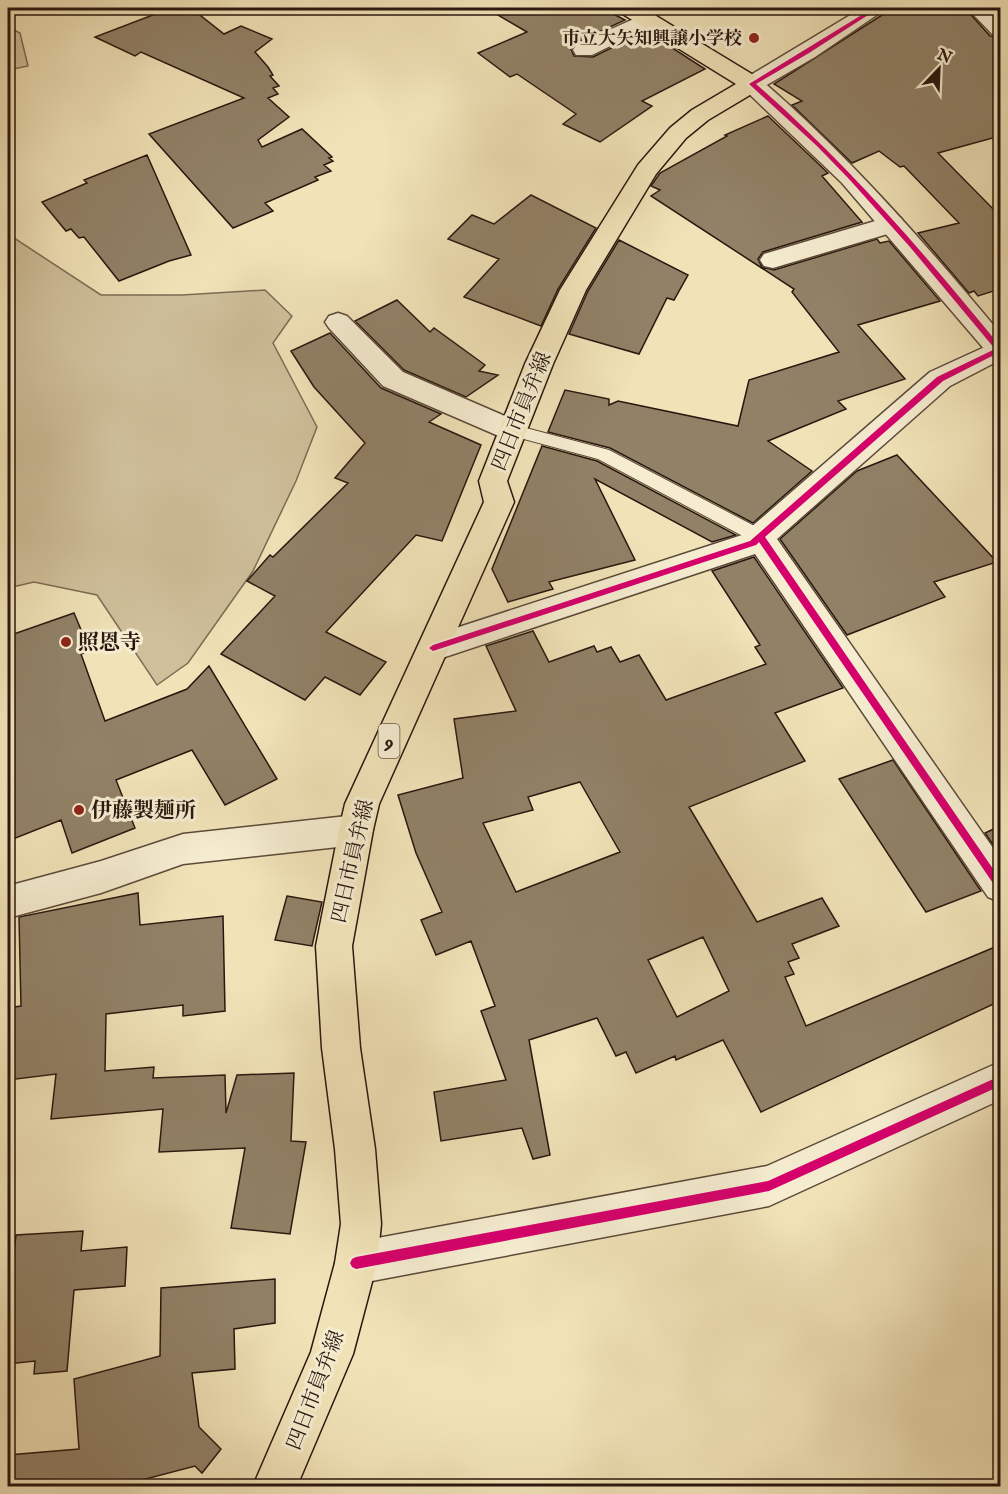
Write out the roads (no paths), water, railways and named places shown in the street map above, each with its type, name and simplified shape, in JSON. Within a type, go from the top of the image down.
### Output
[{"type":"main road","points":[[638,13],[752,84]]},
{"type":"main road","name":"四日市員弁線","points":[[275,1486],[332,1354],[356,1263],[361,1224],[355,1149],[341,1048],[334,946],[362,804],[499,502],[493,481],[511,430],[573,290],[646,170],[678,133],[699,115],[752,84]]},
{"type":"street","points":[[433,648],[753,543],[940,379],[1000,349],[939,275],[800,124],[752,84],[876,8]]},
{"type":"street","points":[[977,8],[1000,29]]},
{"type":"street","points":[[584,50],[638,13]]},
{"type":"street","points":[[773,260],[892,224]]},
{"type":"street","points":[[338,322],[393,379],[511,430]]},
{"type":"street","points":[[760,537],[1000,886]]},
{"type":"street","points":[[8,902],[101,877],[183,849],[356,830]]},
{"type":"street","points":[[356,1263],[769,1186],[1000,1082]]},
{"type":"lane","points":[[511,430],[603,454],[760,537]]},
{"type":"place","name":"市立大矢知興譲小学校","points":[[754,38]]},
{"type":"place","name":"照恩寺","points":[[66,642]]},
{"type":"place","name":"伊藤製麺所","points":[[79,810]]}]
